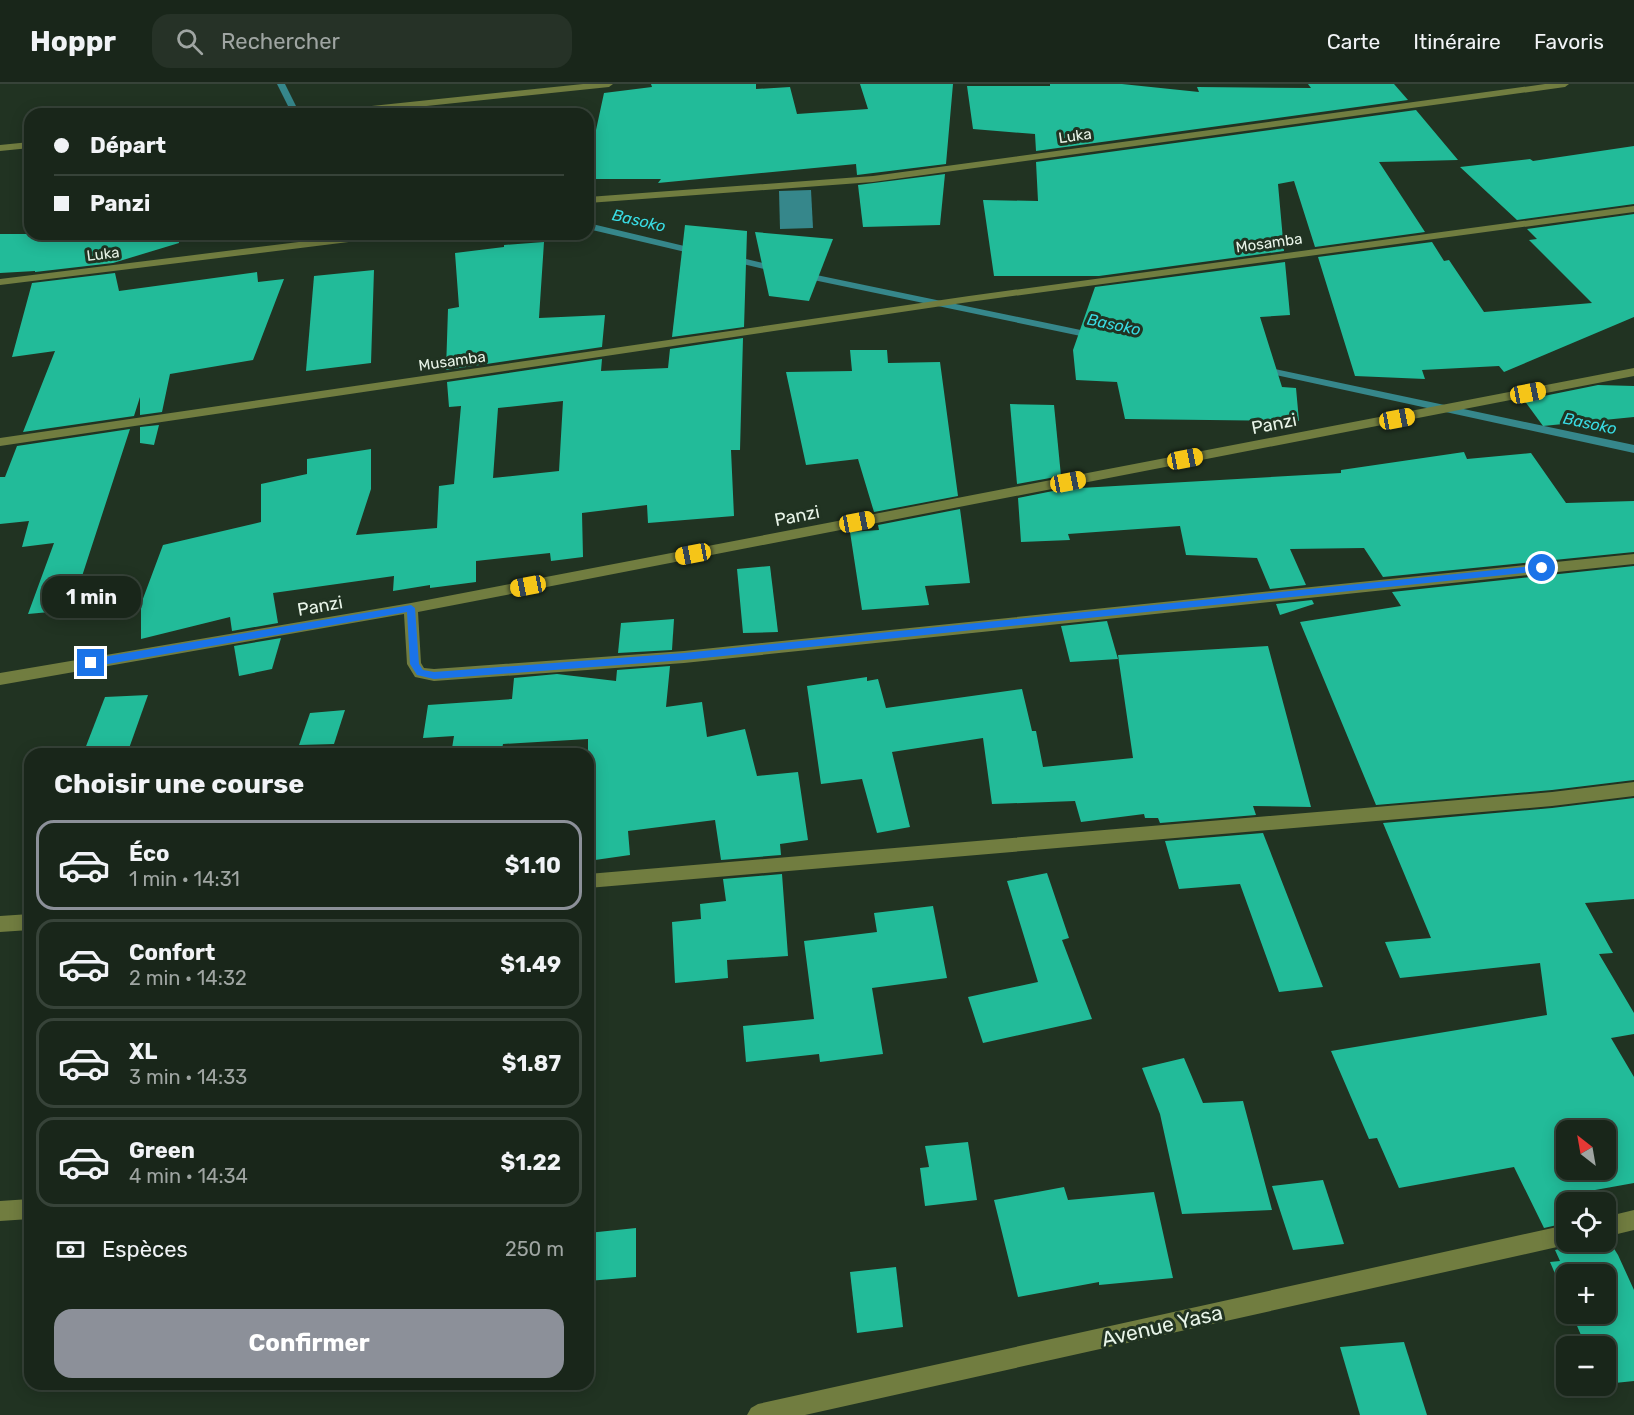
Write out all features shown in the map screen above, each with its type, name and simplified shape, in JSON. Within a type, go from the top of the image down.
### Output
[{"type":"street","points":[[381,108],[609,84]]},
{"type":"street","name":"Luka","points":[[594,200],[873,179],[1565,84]]},
{"type":"street","points":[[0,148],[24,146]]},
{"type":"street","name":"Mosamba","points":[[908,308],[1634,209]]},
{"type":"street","name":"Luka","points":[[0,282],[340,240]]},
{"type":"street","name":"Musamba","points":[[0,442],[908,308]]},
{"type":"street","name":"Panzi","points":[[0,679],[411,608],[1634,372]]},
{"type":"street","points":[[411,608],[414,664],[420,673],[434,675],[684,657],[1634,559]]},
{"type":"street","points":[[594,880],[1552,799],[1634,789]]},
{"type":"street","points":[[0,924],[24,922]]},
{"type":"street","points":[[0,1211],[24,1209]]},
{"type":"street","points":[[1616,1224],[1634,1220]]},
{"type":"street","name":"Avenue Yasa","points":[[758,1415],[1556,1238]]},
{"type":"water","points":[[811,190],[813,228],[780,229],[779,191]]},
{"type":"building","points":[[651,84],[756,84],[756,89],[790,87],[797,114],[868,109],[860,84],[953,84],[946,164],[857,175],[856,164],[658,183],[661,179],[594,179],[594,139],[604,93],[652,87]]},
{"type":"building","points":[[1050,84],[1122,84],[1199,92],[1197,87],[1311,88],[1308,84],[1394,84],[1408,100],[1036,151],[1035,134],[973,129],[967,86],[1050,86]]},
{"type":"building","points":[[1416,110],[1458,160],[1379,162],[1425,232],[1315,247],[1294,181],[1278,184],[1284,251],[1099,276],[994,276],[983,200],[1038,201],[1036,162]]},
{"type":"building","points":[[1634,146],[1634,204],[1517,220],[1460,167],[1530,159],[1533,161]]},
{"type":"building","points":[[945,174],[940,225],[863,227],[858,185]]},
{"type":"building","points":[[1634,214],[1634,317],[1504,372],[1499,366],[1422,370],[1425,379],[1355,376],[1318,257],[1432,242],[1444,261],[1449,260],[1484,312],[1592,303],[1529,240],[1537,239],[1527,229]]},
{"type":"building","points":[[685,225],[747,231],[744,327],[672,337]]},
{"type":"building","points":[[755,232],[833,239],[809,301],[769,296]]},
{"type":"building","points":[[0,234],[24,234],[24,240],[179,240],[179,243],[113,263],[35,272],[0,273]]},
{"type":"building","points":[[544,242],[539,318],[605,315],[602,347],[446,370],[448,309],[459,307],[455,253],[504,247],[504,245]]},
{"type":"building","points":[[1285,262],[1290,315],[1260,317],[1282,387],[1296,388],[1299,421],[1125,419],[1117,382],[1076,380],[1073,350],[1095,287]]},
{"type":"building","points":[[374,270],[371,363],[306,371],[314,276]]},
{"type":"building","points":[[257,272],[258,282],[284,279],[253,360],[170,374],[162,412],[140,415],[140,397],[134,416],[23,432],[55,351],[12,357],[32,283],[115,273],[119,291]]},
{"type":"building","points":[[743,338],[740,450],[731,450],[734,516],[648,523],[647,505],[582,513],[583,557],[551,561],[550,553],[476,561],[476,582],[430,588],[430,585],[393,591],[394,576],[273,593],[278,623],[232,631],[230,617],[141,639],[141,604],[163,545],[261,522],[261,484],[307,474],[307,459],[371,449],[371,489],[356,535],[437,528],[439,486],[454,484],[461,406],[449,407],[447,382],[602,359],[601,371],[668,368],[670,349]],"holes":[[[563,401],[559,471],[493,478],[498,408]]]},
{"type":"building","points":[[850,350],[887,350],[888,363],[940,362],[958,496],[874,512],[858,459],[806,465],[786,372],[852,371]]},
{"type":"building","points":[[1598,385],[1634,386],[1634,417],[1543,426],[1524,400]]},
{"type":"building","points":[[1010,404],[1054,405],[1061,476],[1017,484]]},
{"type":"building","points":[[159,425],[154,445],[140,443],[140,427]]},
{"type":"building","points":[[130,429],[71,610],[28,614],[54,543],[22,547],[29,521],[0,524],[0,477],[5,477],[17,446]]},
{"type":"building","points":[[1464,452],[1467,459],[1531,453],[1566,503],[1634,501],[1634,552],[1383,577],[1364,548],[1290,549],[1306,585],[1270,589],[1257,558],[1186,555],[1180,526],[1068,534],[1070,540],[1021,542],[1018,498],[1063,489],[1341,473],[1341,470]]},
{"type":"building","points":[[960,509],[970,583],[925,586],[929,605],[862,610],[850,532],[879,530],[878,525]]},
{"type":"building","points":[[770,566],[778,632],[743,633],[737,569]]},
{"type":"building","points":[[1634,566],[1634,780],[1552,790],[1376,805],[1300,622],[1401,606],[1392,592]]},
{"type":"building","points":[[1312,600],[1314,604],[1280,615],[1276,604]]},
{"type":"building","points":[[674,619],[672,650],[618,653],[621,623]]},
{"type":"building","points":[[1107,621],[1118,659],[1070,662],[1061,626]]},
{"type":"building","points":[[281,638],[272,669],[239,676],[234,646]]},
{"type":"building","points":[[1268,646],[1311,807],[1253,806],[1256,815],[1160,823],[1158,818],[1145,818],[1144,814],[1081,822],[1075,801],[992,804],[983,738],[892,752],[910,827],[877,833],[862,779],[821,784],[807,686],[867,677],[867,681],[878,679],[886,708],[1022,689],[1032,731],[1036,731],[1043,767],[1133,758],[1118,655]]},
{"type":"building","points":[[670,666],[666,707],[702,702],[707,737],[745,729],[757,776],[798,772],[808,840],[780,844],[781,855],[721,860],[715,820],[628,831],[630,855],[594,860],[594,748],[588,748],[588,739],[503,744],[502,748],[452,748],[454,736],[423,738],[428,705],[512,699],[514,678],[557,674],[616,681],[617,670]]},
{"type":"building","points":[[148,695],[129,748],[85,748],[105,697]]},
{"type":"building","points":[[345,710],[334,744],[299,745],[310,713]]},
{"type":"building","points":[[1634,798],[1634,899],[1585,903],[1613,953],[1599,954],[1634,1013],[1634,1034],[1611,1038],[1634,1077],[1634,1183],[1584,1192],[1556,1192],[1556,1225],[1544,1228],[1514,1167],[1399,1188],[1377,1138],[1369,1139],[1331,1051],[1547,1015],[1540,963],[1400,978],[1385,942],[1431,938],[1383,823],[1552,808]]},
{"type":"building","points":[[1263,833],[1323,987],[1279,992],[1240,884],[1179,889],[1165,841]]},
{"type":"building","points":[[1047,873],[1069,938],[1062,940],[1092,1019],[983,1043],[968,997],[1038,982],[1007,881]]},
{"type":"building","points":[[782,874],[788,956],[727,960],[728,978],[675,983],[672,922],[701,919],[700,904],[726,901],[723,879]]},
{"type":"building","points":[[933,906],[947,978],[872,988],[883,1054],[820,1062],[819,1054],[746,1062],[743,1026],[814,1019],[804,941],[877,932],[874,913]]},
{"type":"building","points":[[1184,1058],[1203,1103],[1243,1101],[1272,1210],[1182,1214],[1160,1114],[1142,1068]]},
{"type":"building","points":[[968,1142],[977,1200],[925,1206],[920,1168],[929,1167],[925,1146]]},
{"type":"building","points":[[1323,1180],[1344,1244],[1293,1250],[1272,1186]]},
{"type":"building","points":[[1064,1187],[1068,1200],[1154,1192],[1173,1278],[1099,1285],[1099,1282],[1018,1297],[994,1200]]},
{"type":"building","points":[[636,1228],[636,1277],[594,1280],[594,1232]]},
{"type":"building","points":[[1555,1250],[1556,1252],[1616,1252],[1618,1255],[1634,1290],[1634,1381],[1616,1383],[1616,1336],[1581,1336],[1576,1324],[1616,1324],[1616,1264],[1556,1264],[1556,1276],[1550,1262],[1560,1261]]},
{"type":"building","points":[[896,1267],[903,1327],[857,1333],[850,1272]]},
{"type":"building","points":[[1404,1342],[1427,1415],[1360,1415],[1340,1347]]},
{"type":"waterway","name":"Basoko","points":[[281,84],[293,108]]},
{"type":"waterway","name":"Basoko","points":[[594,227],[698,252]]},
{"type":"waterway","name":"Basoko","points":[[729,258],[781,270]]},
{"type":"waterway","name":"Basoko","points":[[802,275],[1095,336]]},
{"type":"waterway","name":"Basoko","points":[[1261,369],[1634,449]]},
{"type":"route","points":[[91,663],[411,608],[414,664],[420,673],[434,675],[684,657],[1542,568]]}]
